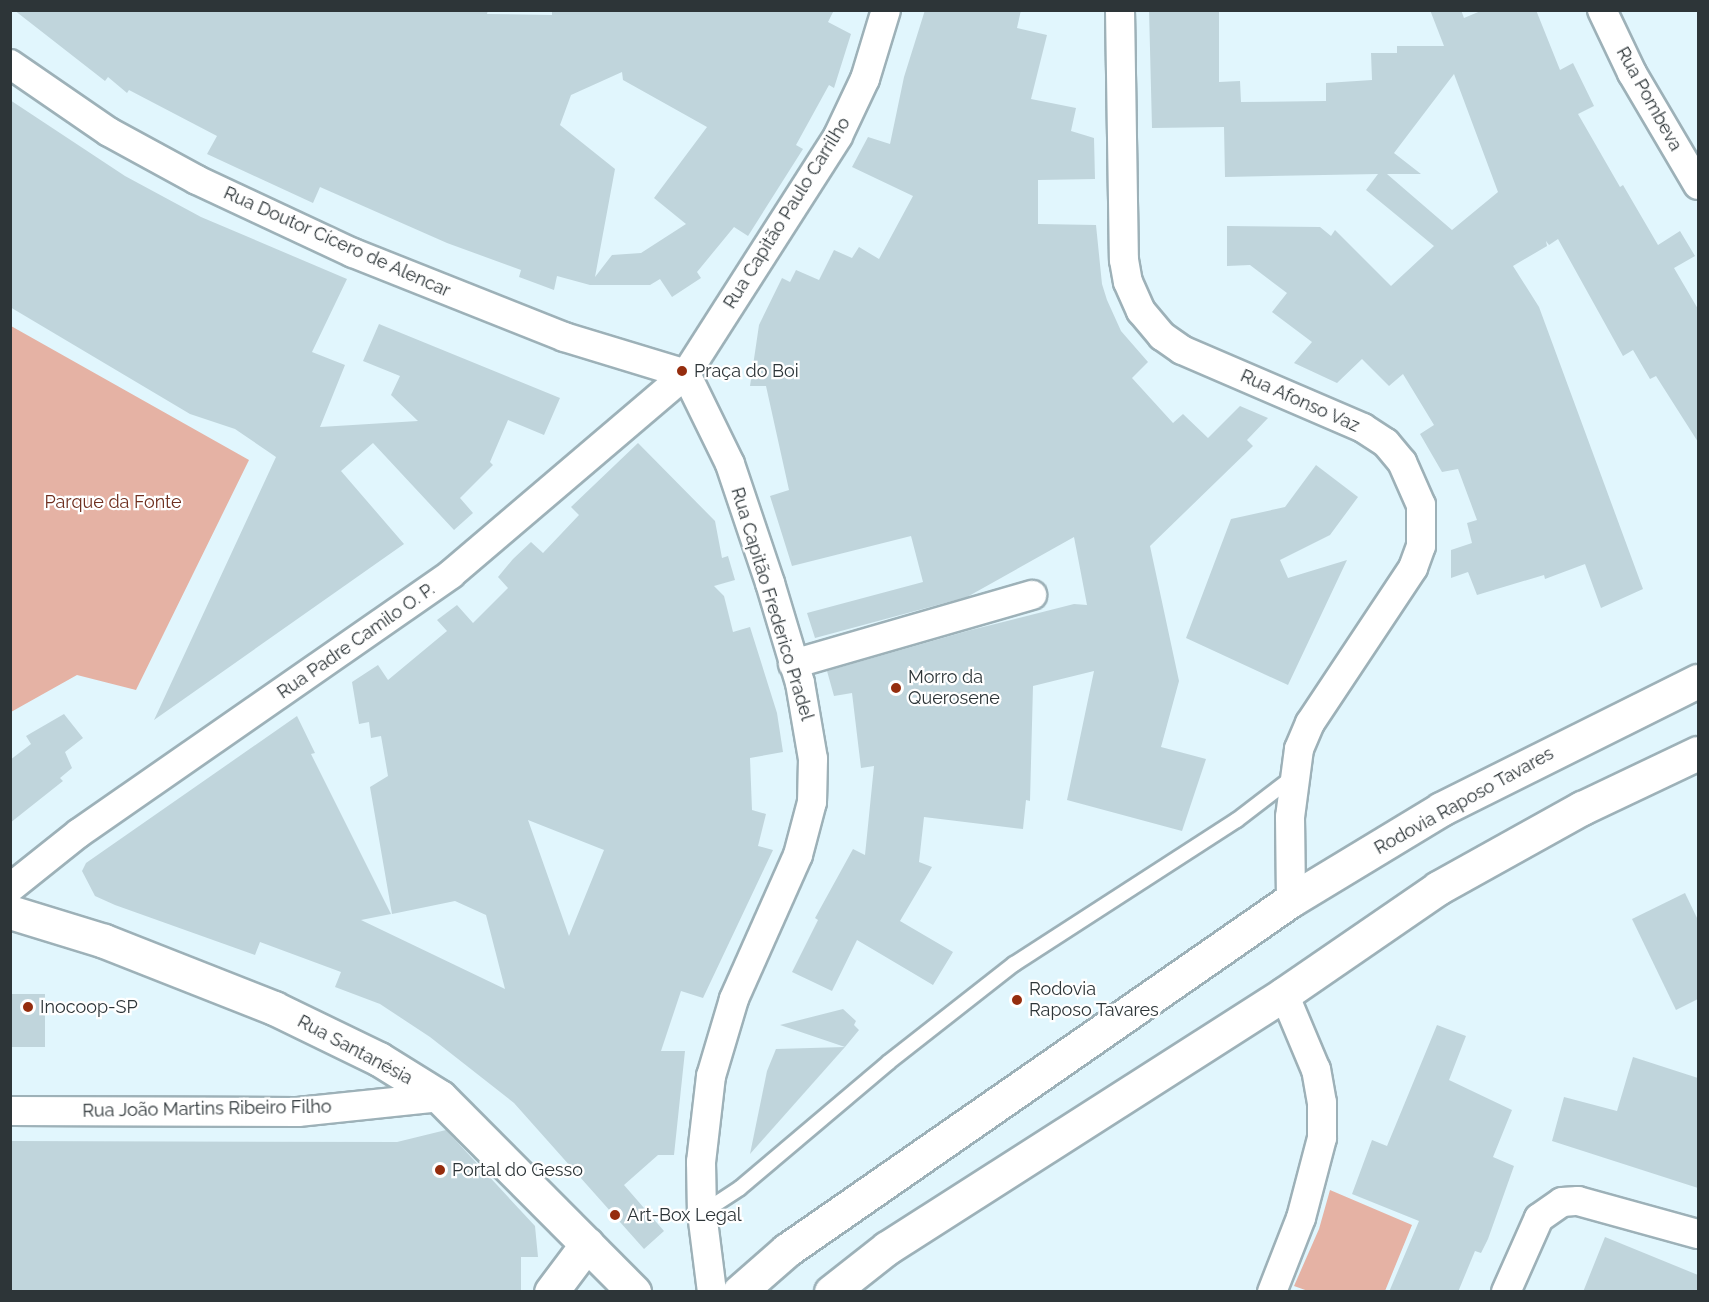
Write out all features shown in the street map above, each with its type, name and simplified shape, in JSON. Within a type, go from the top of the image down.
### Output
[{"type":"main road","name":"Rodovia Raposo Tavares","points":[[739,1292],[786,1250],[1291,900],[1441,809],[1698,681]]},
{"type":"main road","points":[[831,1292],[887,1248],[1284,994],[1438,888],[1582,808],[1698,753]]},
{"type":"main road","name":"Rua Santanésia","points":[[10,912],[104,941],[274,1008],[379,1059],[440,1097],[634,1292]]},
{"type":"main road","points":[[551,1292],[587,1244]]},
{"type":"street","name":"Rua Capitão Paulo Carrilho","points":[[686,374],[838,136],[865,79],[886,10]]},
{"type":"street","name":"Rua Afonso Vaz","points":[[1120,10],[1124,260],[1128,282],[1141,311],[1162,336],[1182,350],[1371,433],[1402,462],[1421,505],[1420,546],[1413,568],[1310,723],[1293,777],[1291,900]]},
{"type":"street","name":"Rua Pombeva","points":[[1602,10],[1632,73],[1698,185]]},
{"type":"street","name":"Rua Doutor Cícero de Alencar","points":[[10,64],[39,87],[118,138],[197,180],[343,248],[564,337],[686,374]]},
{"type":"street","name":"Rua Capitão Frederico Pradel","points":[[686,374],[730,464],[793,664],[811,736],[812,802],[798,855],[734,999],[711,1076],[704,1120],[702,1213],[712,1292]]},
{"type":"street","name":"Rua Padre Camilo O. P.","points":[[10,888],[79,833],[451,574],[686,374]]},
{"type":"street","points":[[793,664],[1032,594]]},
{"type":"street","points":[[1272,1292],[1304,1208],[1322,1138],[1322,1103],[1316,1070],[1284,994]]},
{"type":"street","name":"Rua João Martins Ribeiro Filho","points":[[10,1111],[298,1112],[440,1097]]},
{"type":"street","points":[[1506,1292],[1539,1218],[1562,1202],[1578,1201],[1698,1234]]},
{"type":"lane","points":[[702,1213],[740,1188],[889,1062],[1014,964],[1237,820],[1293,777]]},
{"type":"green space","name":"Parque da Fonte","points":[[11,326],[249,460],[136,690],[77,675],[11,712]]},
{"type":"green space","points":[[1330,1190],[1412,1225],[1385,1291],[1308,1291],[1294,1286],[1319,1229]]},
{"type":"building","points":[[14,10],[488,10],[487,14],[552,15],[552,10],[834,10],[828,22],[851,34],[834,88],[829,85],[796,145],[803,149],[748,236],[734,227],[697,272],[701,278],[672,297],[660,279],[650,285],[590,285],[557,276],[554,290],[519,277],[521,270],[447,243],[320,187],[313,203],[207,154],[217,136],[129,90],[127,93],[108,77],[105,81]],"holes":[[[622,72],[623,80],[707,127],[654,198],[686,224],[641,253],[612,255],[595,277],[615,169],[560,125],[571,95]]]},
{"type":"building","points":[[925,10],[1021,10],[1017,28],[1047,35],[1031,99],[1076,108],[1071,131],[1094,138],[1095,179],[1038,180],[1038,224],[1096,225],[1102,284],[1107,300],[1121,331],[1148,362],[1132,378],[1173,423],[1183,414],[1208,438],[1240,406],[1268,418],[1247,440],[1253,446],[1150,546],[1179,681],[1161,747],[1206,759],[1182,831],[1067,800],[1094,671],[1033,686],[1030,801],[1026,800],[1023,829],[924,817],[919,862],[932,867],[900,921],[953,952],[933,985],[857,940],[832,991],[792,972],[818,920],[815,918],[853,849],[865,855],[874,766],[861,768],[852,693],[834,696],[827,671],[971,630],[1074,604],[1087,605],[1074,537],[967,597],[815,638],[807,613],[923,582],[911,536],[792,566],[770,496],[789,490],[766,386],[750,386],[759,325],[782,278],[790,282],[796,270],[819,280],[834,250],[852,258],[859,247],[879,259],[913,196],[852,167],[868,137],[890,144],[904,77]]},
{"type":"building","points":[[1149,10],[1219,10],[1219,82],[1240,81],[1241,102],[1326,101],[1326,83],[1372,80],[1371,53],[1397,53],[1397,46],[1444,46],[1430,10],[1461,10],[1464,18],[1483,10],[1536,10],[1560,70],[1573,63],[1594,106],[1578,114],[1620,187],[1623,185],[1658,245],[1680,231],[1695,256],[1674,268],[1698,309],[1698,442],[1656,376],[1650,379],[1633,350],[1623,356],[1558,239],[1549,245],[1546,241],[1547,246],[1513,266],[1539,307],[1643,589],[1601,608],[1585,564],[1545,579],[1544,575],[1477,595],[1468,572],[1451,578],[1451,550],[1472,543],[1467,523],[1477,520],[1458,469],[1442,472],[1420,434],[1434,425],[1403,374],[1389,386],[1362,359],[1337,383],[1294,363],[1312,342],[1272,312],[1287,293],[1250,265],[1227,266],[1227,226],[1320,227],[1331,236],[1335,230],[1391,286],[1434,246],[1366,190],[1378,174],[1225,177],[1224,127],[1152,128]],"holes":[[[1454,74],[1498,192],[1452,230],[1387,174],[1421,174],[1394,153]]]},
{"type":"building","points":[[10,100],[125,176],[201,217],[347,279],[312,352],[345,365],[320,427],[418,421],[391,395],[400,376],[363,361],[379,324],[560,398],[544,435],[508,420],[490,462],[493,465],[460,498],[473,513],[454,530],[373,443],[341,471],[404,544],[154,720],[276,457],[235,429],[190,414],[10,307]]},
{"type":"building","points":[[638,443],[715,521],[722,558],[728,556],[735,580],[714,586],[724,596],[733,632],[750,627],[777,713],[783,752],[750,758],[752,810],[766,814],[758,846],[773,850],[703,998],[681,991],[661,1051],[685,1051],[674,1155],[658,1155],[624,1185],[664,1231],[644,1249],[514,1103],[430,1037],[380,1004],[335,987],[341,972],[260,942],[255,955],[115,905],[95,896],[82,871],[86,863],[297,716],[315,753],[311,754],[391,914],[361,920],[505,989],[486,915],[455,901],[392,914],[370,787],[388,776],[381,736],[371,738],[369,722],[359,724],[352,682],[378,665],[388,680],[447,631],[437,620],[457,605],[473,623],[508,588],[498,577],[513,559],[531,542],[543,553],[579,515],[571,507]],"holes":[[[528,820],[604,850],[569,936]]]},
{"type":"building","points":[[1316,465],[1358,497],[1330,535],[1280,560],[1288,578],[1347,560],[1288,685],[1186,638],[1231,519],[1285,507]]},
{"type":"building","points":[[64,714],[83,738],[65,752],[72,768],[60,778],[63,781],[10,823],[10,760],[31,744],[26,736]]},
{"type":"building","points":[[1685,893],[1698,920],[1698,999],[1676,1010],[1632,919]]},
{"type":"building","name":"Inocoop-SP","points":[[10,994],[45,994],[45,1047],[10,1047]]},
{"type":"building","points":[[843,1009],[856,1021],[854,1025],[859,1030],[845,1047],[780,1025]]},
{"type":"building","points":[[1437,1025],[1466,1036],[1449,1080],[1512,1110],[1493,1157],[1514,1166],[1488,1239],[1481,1253],[1475,1251],[1458,1292],[1389,1292],[1419,1221],[1352,1194],[1372,1140],[1387,1146]]},
{"type":"building","points":[[845,1047],[750,1154],[767,1071],[776,1049]]},
{"type":"building","points":[[1633,1057],[1698,1078],[1698,1188],[1552,1141],[1564,1097],[1617,1111]]},
{"type":"building","points":[[446,1130],[535,1226],[538,1257],[521,1257],[521,1292],[10,1292],[10,1141],[397,1142]]},
{"type":"building","points":[[1605,1237],[1698,1275],[1698,1292],[1583,1292]]},
{"type":"place","name":"Praça do Boi","points":[[682,371]]},
{"type":"place","name":"Morro da Querosene","points":[[896,688]]},
{"type":"place","name":"Rodovia Raposo Tavares","points":[[1017,1000]]},
{"type":"place","name":"Inocoop-SP","points":[[28,1007]]},
{"type":"place","name":"Portal do Gesso","points":[[440,1170]]},
{"type":"place","name":"Art-Box Legal","points":[[615,1215]]}]
